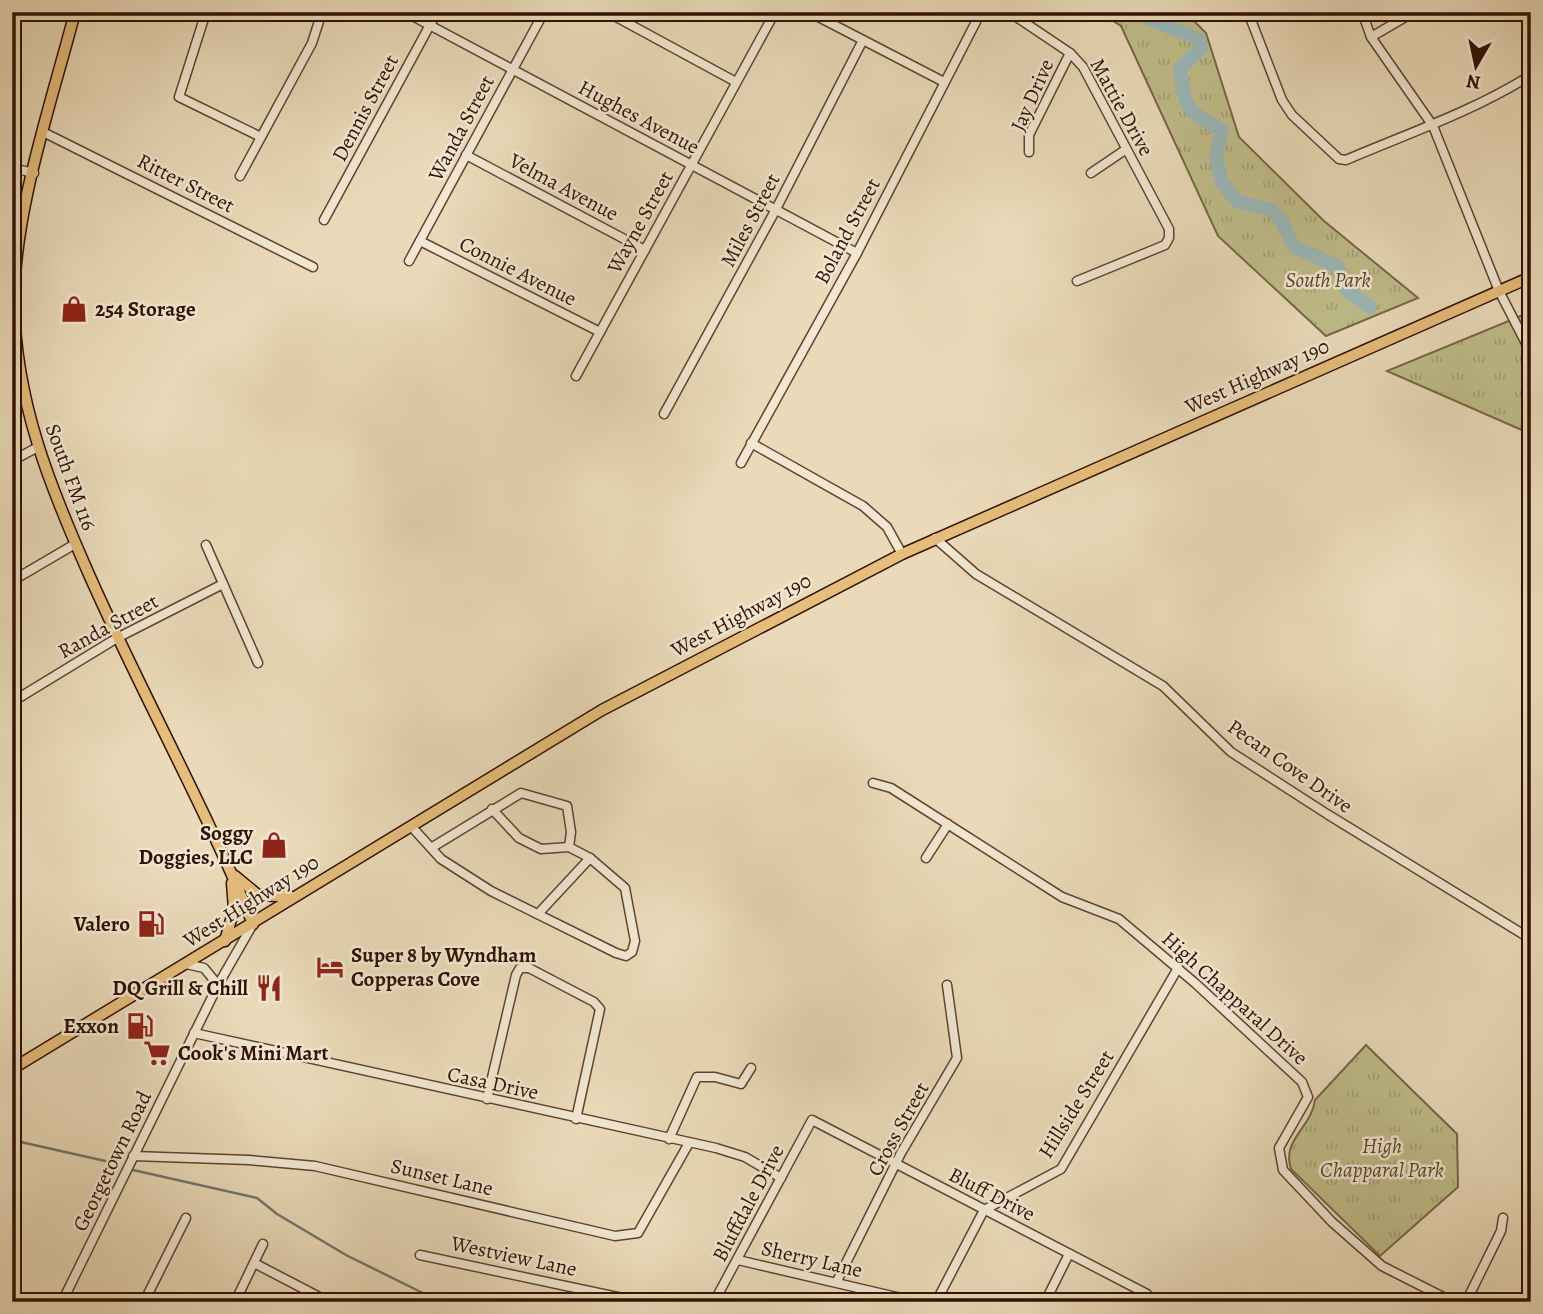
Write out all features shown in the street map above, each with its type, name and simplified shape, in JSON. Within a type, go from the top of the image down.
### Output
[{"type":"main road","name":"South FM 116","points":[[75,12],[43,132],[19,242],[14,299],[22,384],[36,447],[75,544],[117,638],[231,871],[253,924]]},
{"type":"main road","name":"West Highway 190","points":[[12,1069],[602,710],[935,538],[1531,277]]},
{"type":"main road","points":[[231,871],[258,895],[293,897]]},
{"type":"main road","points":[[225,941],[234,909],[231,871]]},
{"type":"street","points":[[206,12],[179,97],[261,137]]},
{"type":"street","points":[[240,176],[312,43],[322,12]]},
{"type":"street","name":"Hughes Avenue","points":[[405,12],[857,253]]},
{"type":"street","name":"Dennis Street","points":[[324,220],[437,12]]},
{"type":"street","name":"Wanda Street","points":[[409,261],[544,12]]},
{"type":"street","points":[[607,12],[736,82]]},
{"type":"street","name":"Wayne Street","points":[[576,376],[775,12]]},
{"type":"street","points":[[809,12],[944,82]]},
{"type":"street","name":"Boland Street","points":[[741,463],[857,253],[981,12]]},
{"type":"street","name":"Mattie Drive","points":[[1009,12],[1070,53],[1083,67],[1168,229],[1169,238],[1165,245],[1077,281]]},
{"type":"street","points":[[1248,12],[1282,100],[1292,115],[1339,159],[1346,160],[1433,126],[1495,97],[1531,75]]},
{"type":"street","points":[[1362,12],[1371,37],[1433,126],[1499,291],[1531,353]]},
{"type":"street","points":[[1371,37],[1414,12]]},
{"type":"street","name":"Miles Street","points":[[664,414],[775,211],[863,40]]},
{"type":"street","name":"Jay Drive","points":[[1029,152],[1029,135],[1070,53]]},
{"type":"street","name":"Ritter Street","points":[[43,132],[313,267]]},
{"type":"street","points":[[1091,173],[1125,150]]},
{"type":"street","name":"Velma Avenue","points":[[466,155],[645,250]]},
{"type":"street","points":[[12,168],[34,173]]},
{"type":"street","name":"Connie Avenue","points":[[420,241],[600,332]]},
{"type":"street","points":[[751,443],[863,506],[887,527],[902,554]]},
{"type":"street","points":[[12,461],[36,447]]},
{"type":"street","name":"Pecan Cove Drive","points":[[935,538],[976,575],[1163,686],[1231,752],[1531,939]]},
{"type":"street","points":[[12,581],[75,544]]},
{"type":"street","points":[[206,545],[258,663]]},
{"type":"street","name":"Randa Street","points":[[12,702],[117,638],[223,584]]},
{"type":"street","name":"High Chapparal Drive","points":[[873,783],[891,788],[1062,897],[1119,919],[1178,968],[1302,1082],[1307,1091],[1304,1108],[1279,1148],[1279,1160],[1290,1180],[1382,1266],[1453,1302]]},
{"type":"street","points":[[430,848],[521,793],[567,806],[570,816],[569,847]]},
{"type":"street","points":[[411,826],[441,859],[491,891],[616,953],[626,956],[632,952],[635,941],[625,888],[590,858],[569,847],[541,849],[519,838],[492,809]]},
{"type":"street","points":[[926,858],[948,824]]},
{"type":"street","points":[[538,914],[590,858]]},
{"type":"street","name":"Georgetown Road","points":[[62,1302],[218,985],[253,924]]},
{"type":"street","points":[[186,964],[204,968],[218,985]]},
{"type":"street","points":[[487,1098],[516,975],[520,968],[529,968],[594,1002],[600,1009],[576,1119]]},
{"type":"street","name":"Hillside Street","points":[[984,1210],[1061,1169],[1178,968]]},
{"type":"street","name":"Cross Street","points":[[837,1282],[896,1164],[957,1058],[947,985]]},
{"type":"street","name":"Casa Drive","points":[[194,1033],[689,1143],[745,1157],[781,1178]]},
{"type":"street","points":[[669,1139],[697,1077],[715,1077],[741,1084],[751,1068]]},
{"type":"street","name":"Bluff Drive","points":[[812,1120],[1147,1294],[1153,1302]]},
{"type":"street","name":"Bluffdale Drive","points":[[714,1302],[812,1120]]},
{"type":"street","name":"Sunset Lane","points":[[133,1156],[249,1160],[315,1166],[615,1236],[628,1236],[638,1233],[689,1143]]},
{"type":"street","points":[[936,1302],[984,1210]]},
{"type":"street","points":[[144,1302],[186,1218]]},
{"type":"street","points":[[1466,1302],[1501,1231],[1503,1218]]},
{"type":"street","points":[[235,1302],[263,1244]]},
{"type":"street","points":[[1045,1302],[1069,1254]]},
{"type":"street","name":"Westview Lane","points":[[420,1255],[641,1302]]},
{"type":"street","name":"Sherry Lane","points":[[738,1260],[918,1302]]},
{"type":"street","points":[[254,1263],[329,1302]]},
{"type":"street","points":[[596,1302],[599,1292]]},
{"type":"green space","name":"South Park","points":[[1099,12],[1185,12],[1206,33],[1239,137],[1324,221],[1418,298],[1326,336],[1218,236],[1121,26]]},
{"type":"green space","points":[[1528,313],[1531,318],[1531,434],[1387,371]]},
{"type":"green space","name":"High Chapparal Park","points":[[1366,1045],[1457,1134],[1458,1187],[1380,1256],[1291,1169],[1289,1159],[1293,1142],[1309,1118],[1315,1100]]},
{"type":"waterway","points":[[1133,12],[1200,40],[1201,48],[1180,69],[1183,92],[1195,113],[1222,130],[1216,158],[1222,183],[1238,202],[1270,209],[1282,221],[1294,247],[1337,266],[1347,290],[1370,307]]},
{"type":"waterway","points":[[12,1140],[114,1163]]},
{"type":"waterway","points":[[133,1170],[257,1198],[277,1214],[346,1255],[441,1302]]},
{"type":"place","name":"254 Storage","points":[[74,309]]},
{"type":"place","name":"Soggy Doggies, LLC","points":[[274,845]]},
{"type":"place","name":"Valero","points":[[151,924]]},
{"type":"place","name":"Super 8 by Wyndham Copperas Cove","points":[[330,967]]},
{"type":"place","name":"DQ Grill & Chill","points":[[269,988]]},
{"type":"place","name":"Exxon","points":[[140,1026]]},
{"type":"place","name":"Cook's Mini Mart","points":[[157,1053]]}]
